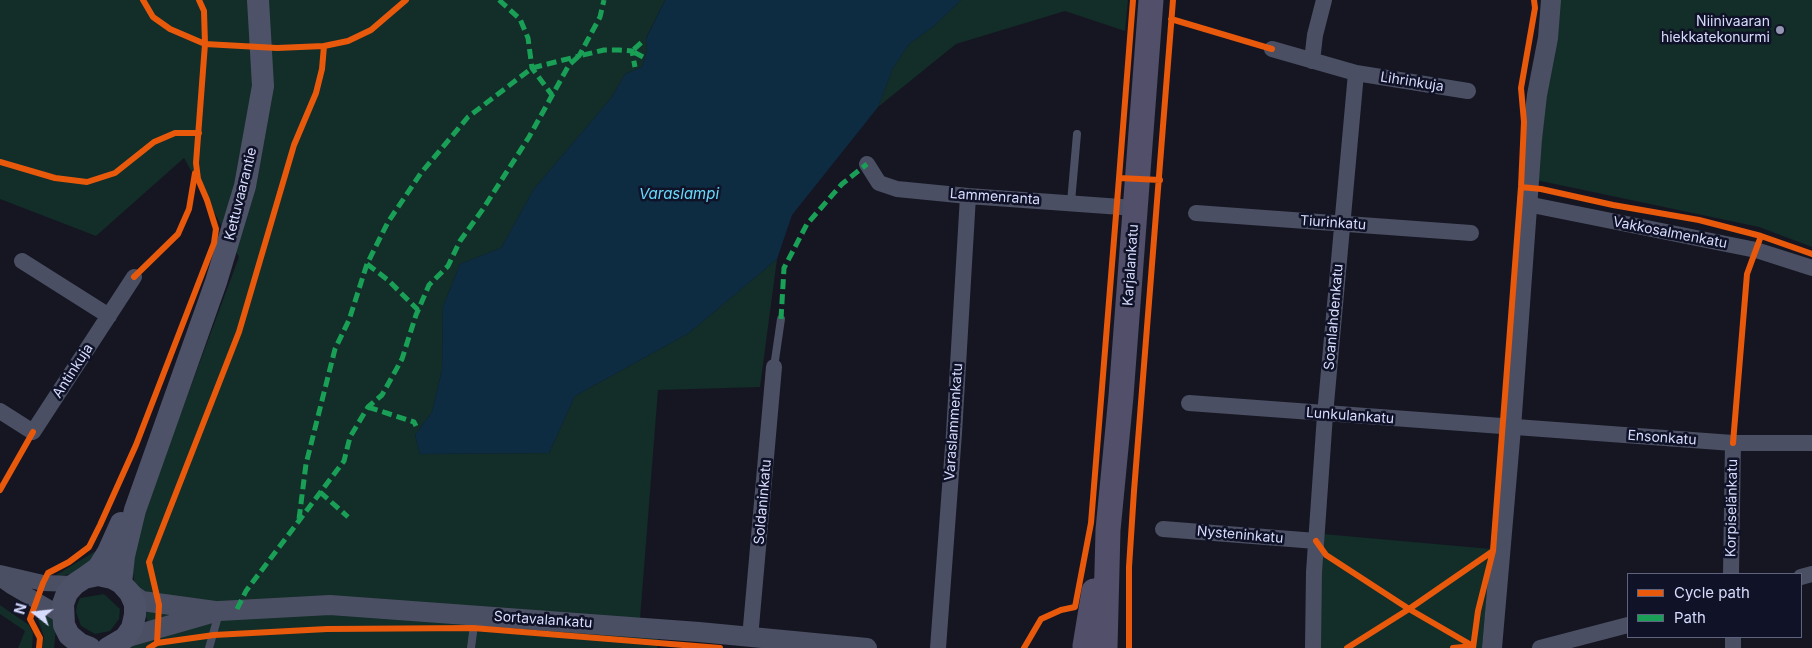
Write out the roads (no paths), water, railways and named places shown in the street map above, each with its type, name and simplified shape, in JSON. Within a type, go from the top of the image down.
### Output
[{"type":"main road","name":"Kettuvaarantie","points":[[117,643],[132,628],[136,615],[125,588],[124,556],[135,510],[216,282],[245,186],[263,86],[258,0]]},
{"type":"main road","name":"Karjalankatu","points":[[1092,648],[1108,530],[1151,0]]},
{"type":"main road","name":"Kettuvaarantie","points":[[80,581],[98,568],[108,552],[180,381]]},
{"type":"main road","points":[[62,648],[62,620],[67,593],[80,581],[98,575],[112,578],[125,588]]},
{"type":"main road","points":[[62,620],[69,635],[80,644],[90,648]]},
{"type":"street","points":[[1312,61],[1314,35],[1324,0]]},
{"type":"street","points":[[1492,648],[1512,428],[1536,95],[1548,38],[1551,0]]},
{"type":"street","points":[[1272,49],[1356,73]]},
{"type":"street","name":"Lihrinkuja","points":[[1356,73],[1468,91]]},
{"type":"street","name":"Soanlahdenkatu","points":[[1313,648],[1316,541],[1325,415],[1356,73]]},
{"type":"street","name":"Lammenranta","points":[[867,164],[879,183],[887,186],[968,196],[1135,208]]},
{"type":"street","name":"Varaslammenkatu","points":[[938,648],[954,433],[968,196]]},
{"type":"street","name":"Vakkosalmenkatu","points":[[1527,204],[1756,250],[1812,268]]},
{"type":"street","name":"Tiurinkatu","points":[[1196,213],[1470,233]]},
{"type":"street","points":[[22,261],[109,316]]},
{"type":"street","name":"Antinkuja","points":[[0,411],[33,432],[134,277]]},
{"type":"street","name":"Soldaninkatu","points":[[750,638],[774,367]]},
{"type":"street","name":"Lunkulankatu","points":[[1189,404],[1512,428]]},
{"type":"street","name":"Ensonkatu","points":[[1512,428],[1732,443],[1812,443]]},
{"type":"street","name":"Korpiselänkatu","points":[[1731,573],[1732,443]]},
{"type":"street","name":"Nysteninkatu","points":[[1163,529],[1316,541]]},
{"type":"street","points":[[0,573],[44,583],[80,581]]},
{"type":"street","points":[[0,578],[62,620]]},
{"type":"street","name":"Sortavalankatu","points":[[125,588],[142,601],[219,611],[330,605],[475,615],[867,648]]},
{"type":"street","name":"Sortavalankatu","points":[[117,643],[219,611]]},
{"type":"street","points":[[1540,648],[1627,625]]},
{"type":"lane","points":[[1071,202],[1077,134]]},
{"type":"lane","points":[[774,367],[780,318]]},
{"type":"lane","points":[[209,648],[219,611]]},
{"type":"lane","points":[[471,648],[475,615]]},
{"type":"water","name":"Varaslampi","points":[[665,0],[961,0],[934,26],[909,44],[893,68],[878,107],[792,215],[777,259],[689,333],[575,396],[549,453],[420,454],[415,435],[432,412],[442,370],[443,307],[460,264],[501,248],[534,189],[612,97],[625,74],[642,67],[647,50],[646,39]]},
{"type":"place","name":"Niinivaaran hiekkatekonurmi","points":[[1780,30]]}]
